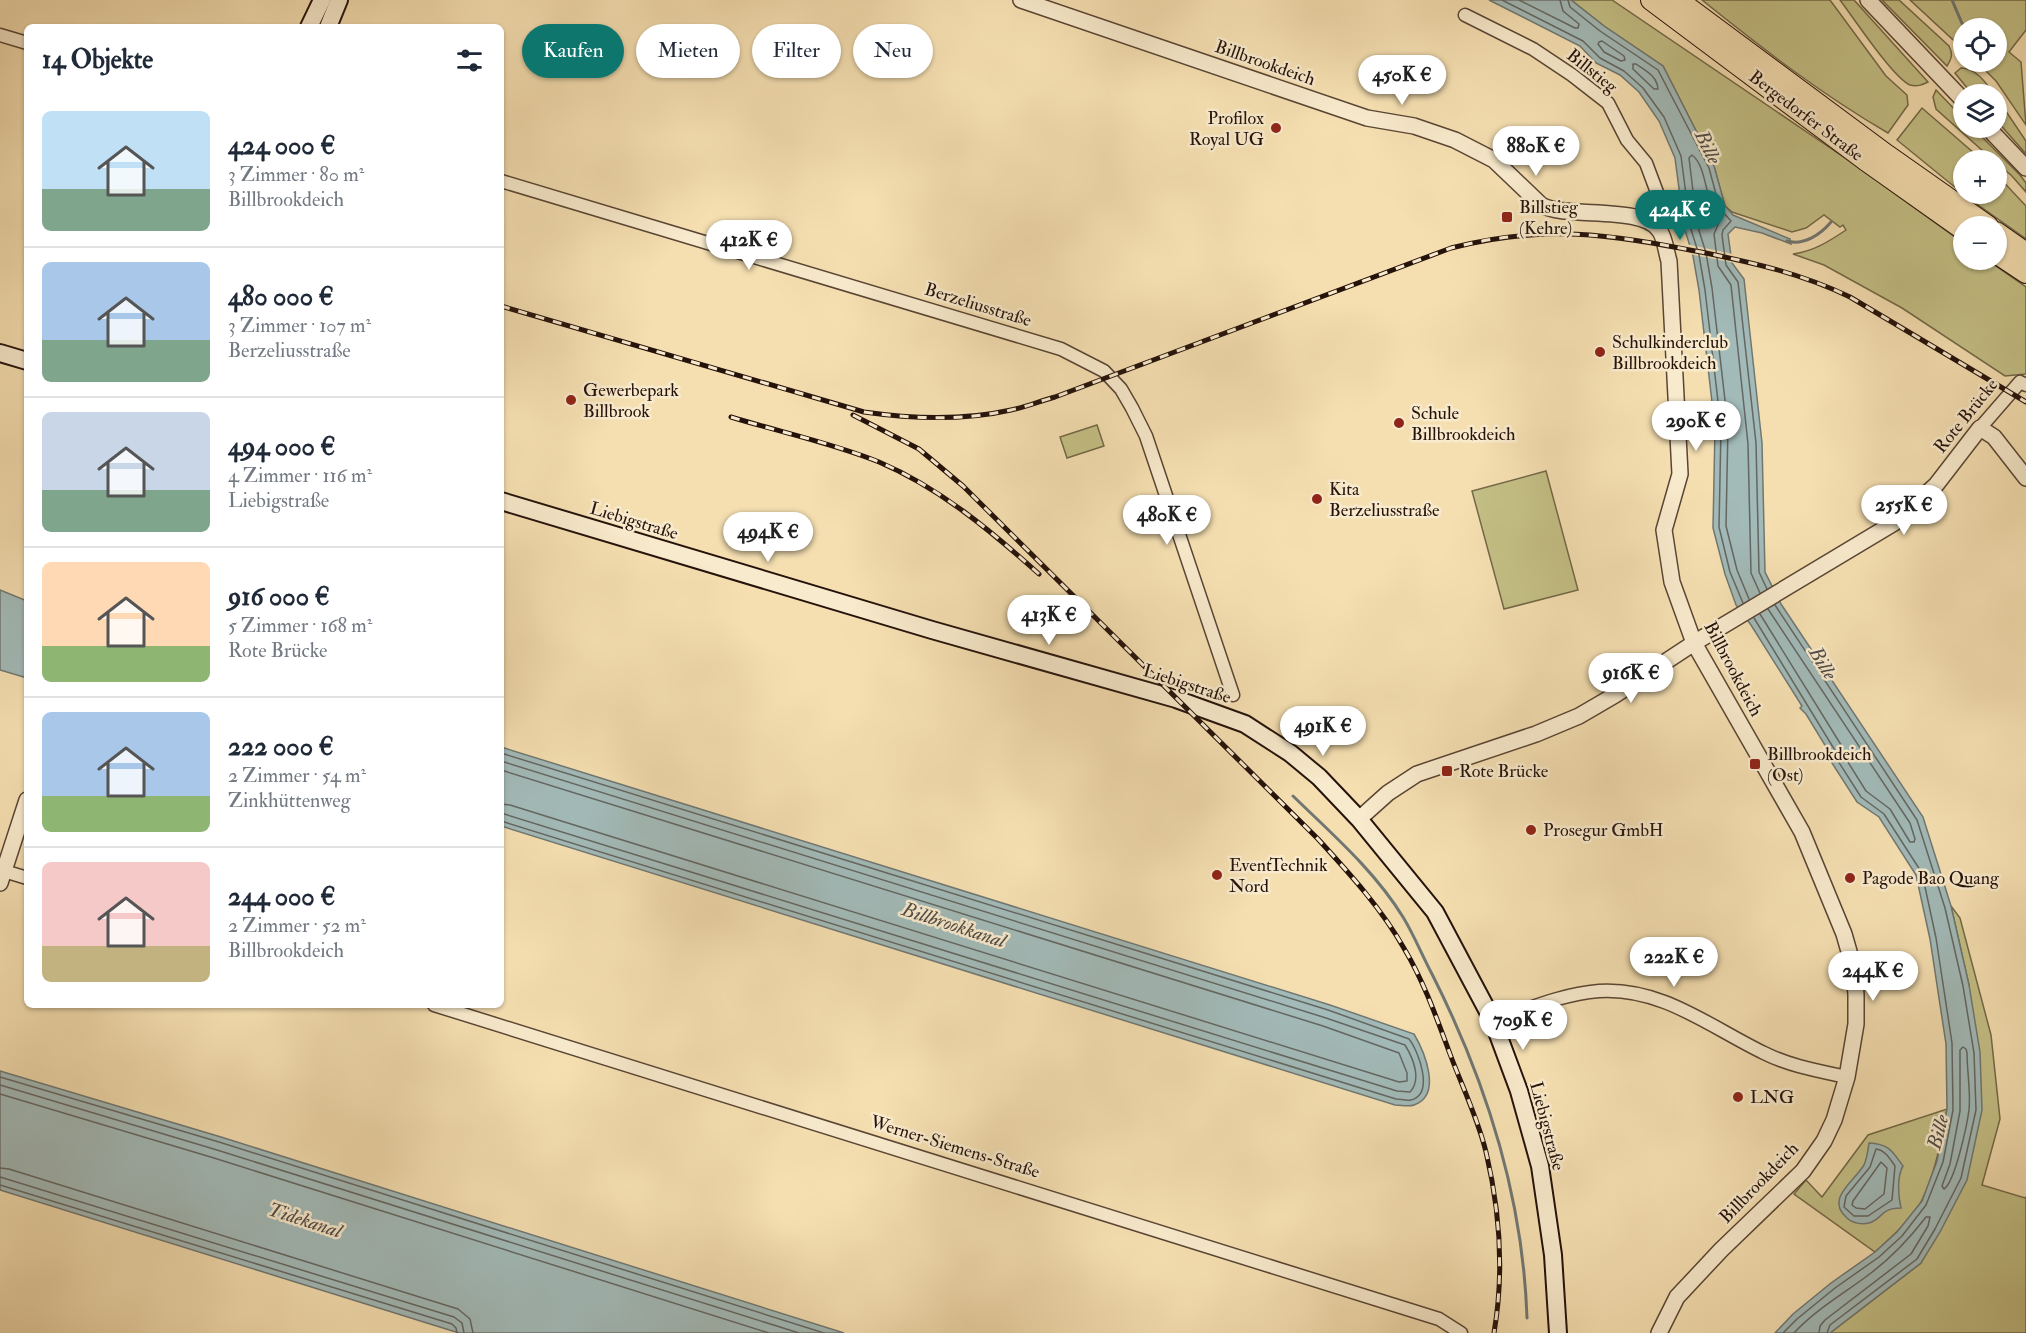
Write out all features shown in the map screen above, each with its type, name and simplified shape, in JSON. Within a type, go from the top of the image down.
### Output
[{"type":"highway","name":"Bergedorfer Straße","points":[[1651,0],[1953,222]]},
{"type":"highway","name":"Bergedorfer Straße","points":[[1678,0],[1887,155],[1974,216]]},
{"type":"highway","points":[[2007,240],[2026,253]]},
{"type":"highway","points":[[2007,260],[2026,273]]},
{"type":"main road","points":[[310,24],[322,0]]},
{"type":"main road","points":[[329,24],[339,0]]},
{"type":"main road","points":[[0,353],[24,360]]},
{"type":"main road","name":"Liebigstraße","points":[[504,502],[912,624],[1147,690],[1219,713],[1245,724],[1280,745],[1318,777],[1359,819],[1435,912],[1493,1021],[1519,1091],[1540,1166],[1553,1256],[1558,1333]]},
{"type":"street","name":"Billbrookdeich","points":[[1021,0],[1367,118],[1402,123],[1455,140],[1494,160],[1548,209],[1634,217],[1648,222],[1659,230],[1669,261],[1680,474],[1664,530],[1672,582],[1694,643],[1802,832],[1844,934],[1854,969],[1856,995],[1856,1024],[1847,1077],[1834,1120],[1824,1141],[1803,1171],[1721,1250],[1677,1298],[1659,1333]]},
{"type":"street","points":[[1868,0],[1953,90]]},
{"type":"street","name":"Billstieg","points":[[1466,15],[1533,49],[1608,103],[1627,140],[1646,163],[1658,195],[1659,230]]},
{"type":"street","points":[[0,35],[24,42]]},
{"type":"street","points":[[1998,138],[2026,168]]},
{"type":"street","name":"Berzeliusstraße","points":[[504,182],[1061,349],[1104,372],[1121,389],[1146,436],[1233,695]]},
{"type":"street","name":"Rote Brücke","points":[[1359,819],[1388,793],[1417,774],[1536,734],[1579,716],[1741,614],[1894,523],[1936,485],[1980,428],[2023,384]]},
{"type":"street","points":[[1980,428],[1994,437],[2026,478]]},
{"type":"street","points":[[24,809],[1,874],[24,878]]},
{"type":"street","points":[[1493,1021],[1571,995],[1600,991],[1646,995],[1696,1015],[1756,1050],[1785,1063],[1847,1077]]},
{"type":"street","name":"Werner-Siemens-Straße","points":[[444,1008],[1439,1318],[1461,1333]]},
{"type":"shaded area","points":[[1571,0],[1612,0],[1851,162],[1953,236],[1953,270],[2001,270],[2026,287],[2026,374],[2005,376],[1902,308],[1824,265],[1793,254],[1808,251],[1827,242],[1846,230],[1843,225],[1840,227],[1824,215],[1806,228],[1792,232],[1732,212],[1725,206],[1714,166],[1663,66],[1604,26]]},
{"type":"shaded area","points":[[1702,0],[1830,0],[1886,76],[1907,95],[1908,105],[1888,133],[1839,103]]},
{"type":"shaded area","points":[[1840,0],[1854,0],[1928,82],[1915,86],[1903,80],[1884,60]]},
{"type":"shaded area","points":[[1882,0],[1899,0],[1949,46],[1951,56],[1947,66]]},
{"type":"shaded area","points":[[1910,0],[2026,0],[2026,30],[2009,52],[2021,62],[2026,125],[2007,97],[2007,84],[1998,84],[1987,72],[2007,72],[2007,18],[1953,18],[1953,40]]},
{"type":"shaded area","points":[[1974,72],[1986,84],[1964,84],[1955,73]]},
{"type":"shaded area","points":[[1936,90],[1953,108],[1953,124],[1936,109],[1933,97]]},
{"type":"shaded area","points":[[1922,108],[1953,135],[1953,138],[1957,138],[1970,150],[1953,150],[1953,186],[1897,140]]},
{"type":"shaded area","points":[[2007,113],[2026,141],[2026,154],[2007,132]]},
{"type":"shaded area","points":[[1968,138],[1983,138],[1995,150],[1982,150]]},
{"type":"shaded area","points":[[2007,162],[2026,183],[2026,192],[2007,172]]},
{"type":"shaded area","points":[[2007,186],[2026,206],[2026,239],[2007,225],[2007,216],[1994,216],[1977,204],[2007,204]]},
{"type":"shaded area","points":[[1097,425],[1104,446],[1067,458],[1060,437]]},
{"type":"shaded area","points":[[1546,471],[1578,590],[1504,609],[1472,491]]},
{"type":"shaded area","points":[[1951,906],[1960,918],[1991,1035],[2000,1119],[1982,1185],[2026,1197],[2026,1333],[1830,1333],[1921,1263],[1969,985]]},
{"type":"shaded area","points":[[1947,1109],[1934,1167],[1922,1200],[1907,1221],[1875,1252],[1794,1194],[1806,1180],[1822,1197],[1868,1135]]},
{"type":"water","points":[[1489,0],[1571,0],[1604,26],[1663,66],[1714,166],[1725,206],[1733,215],[1790,239],[1791,244],[1762,233],[1735,227],[1728,234],[1732,263],[1744,279],[1762,443],[1765,572],[1781,604],[1923,817],[1951,906],[1969,985],[1980,1052],[1982,1110],[1967,1180],[1940,1232],[1921,1263],[1830,1333],[1775,1333],[1793,1314],[1831,1283],[1875,1252],[1897,1232],[1922,1201],[1937,1161],[1947,1109],[1946,1044],[1930,939],[1916,875],[1879,817],[1857,802],[1832,763],[1831,755],[1800,708],[1802,706],[1736,605],[1725,574],[1713,528],[1715,428],[1699,290],[1693,256],[1684,227],[1675,158],[1659,121],[1639,92],[1620,75],[1596,63],[1580,46]]},
{"type":"water","points":[[0,590],[24,600],[24,677],[0,670]]},
{"type":"water","name":"Billbrookkanal","points":[[504,748],[1330,1005],[1414,1034],[1429,1072],[1428,1092],[1423,1100],[1414,1105],[1395,1105],[504,827]]},
{"type":"water","name":"Tidekanal","points":[[0,1071],[221,1137],[844,1333],[459,1333],[0,1190]]},
{"type":"water","points":[[1869,1143],[1889,1149],[1903,1166],[1899,1186],[1901,1208],[1894,1208],[1874,1221],[1860,1224],[1847,1218],[1839,1204],[1843,1191],[1864,1165]]},
{"type":"pier","points":[[1686,244],[1733,254],[1735,263],[1689,254]]},
{"type":"waterway","points":[[1952,0],[1960,18]]},
{"type":"waterway","points":[[1787,241],[1800,242],[1812,238],[1831,222]]},
{"type":"waterway","points":[[1293,796],[1352,853],[1392,900],[1411,931],[1451,1014],[1485,1098],[1498,1140],[1518,1228],[1527,1318]]},
{"type":"railway","points":[[504,307],[864,412],[919,417],[974,416],[1011,410],[1055,397],[1451,248],[1517,236],[1576,234],[1636,240],[1701,252],[1813,281],[1850,297],[2026,402]]},
{"type":"railway","points":[[853,415],[919,449],[963,486],[1318,839],[1354,879],[1386,920],[1412,962],[1424,988],[1483,1140],[1495,1197],[1499,1242],[1499,1288],[1494,1333]]},
{"type":"railway","points":[[731,417],[843,449],[879,462],[923,484],[964,512],[1039,574]]},
{"type":"place","name":"Profilox Royal UG","points":[[1276,128]]},
{"type":"place","name":"Billstieg (Kehre)","points":[[1507,217]]},
{"type":"place","name":"Schulkinderclub Billbrookdeich","points":[[1600,352]]},
{"type":"place","name":"Gewerbepark Billbrook","points":[[571,400]]},
{"type":"place","name":"Schule Billbrookdeich","points":[[1399,423]]},
{"type":"place","name":"Kita Berzeliusstraße","points":[[1317,499]]},
{"type":"place","name":"Billbrookdeich (Ost)","points":[[1755,764]]},
{"type":"place","name":"Rote Brücke","points":[[1447,771]]},
{"type":"place","name":"Prosegur GmbH","points":[[1531,830]]},
{"type":"place","name":"EventTechnik Nord","points":[[1217,875]]},
{"type":"place","name":"Pagode Bao Quang","points":[[1850,878]]},
{"type":"place","name":"LNG","points":[[1738,1097]]},
{"type":"water label","name":"Bille","points":[[1708,147]]},
{"type":"water label","name":"Bille","points":[[1823,663]]},
{"type":"water label","name":"Bille","points":[[1938,1132]]}]
